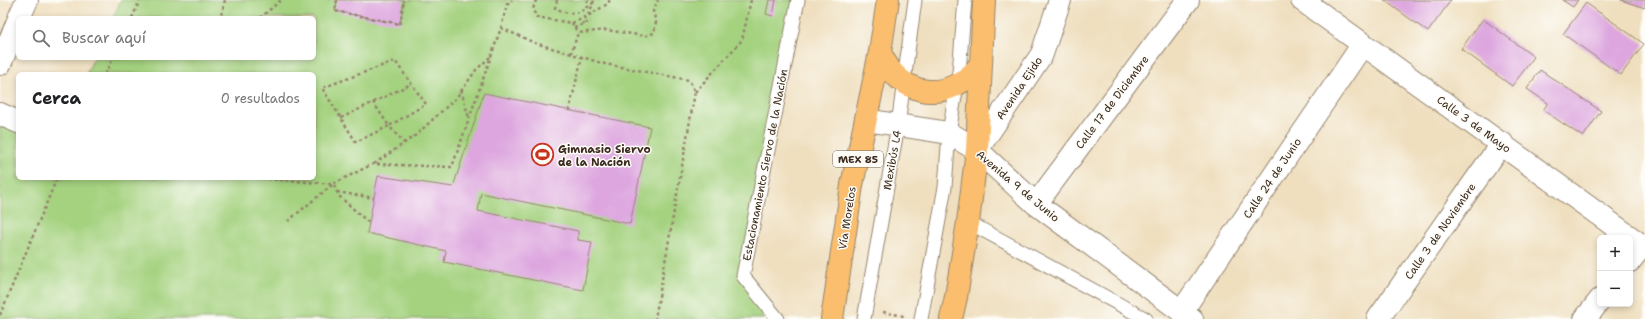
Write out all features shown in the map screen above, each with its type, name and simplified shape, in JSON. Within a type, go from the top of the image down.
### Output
[{"type":"main road","name":"Vía Morelos","points":[[832,319],[852,185],[880,52],[888,0]]},
{"type":"main road","points":[[951,319],[968,222],[977,150],[984,0]]},
{"type":"main road","points":[[880,52],[892,73],[912,87],[923,90],[936,91],[949,89],[972,75],[980,65]]},
{"type":"street","points":[[20,16],[27,0]]},
{"type":"street","name":"Avenida Ejido","points":[[977,150],[1042,54],[1060,0]]},
{"type":"street","name":"Calle 17 de Diciembre","points":[[1036,204],[1188,0]]},
{"type":"street","name":"Calle 3 de Mayo","points":[[1302,0],[1502,144],[1639,252]]},
{"type":"street","points":[[0,64],[16,26]]},
{"type":"street","name":"Calle 24 de Junio","points":[[1187,315],[1363,44]]},
{"type":"street","points":[[0,114],[16,121]]},
{"type":"street","name":"Avenida 9 de Junio","points":[[866,120],[949,133],[977,150],[1036,204],[1187,315]]},
{"type":"street","name":"Calle 3 de Noviembre","points":[[1378,319],[1502,144]]},
{"type":"street","points":[[1585,319],[1597,304]]},
{"type":"lane","name":"Estacionamiento Siervo de la Nación","points":[[778,319],[743,276],[798,0]]},
{"type":"lane","name":"Mexibús L4","points":[[864,319],[898,125],[915,0]]},
{"type":"lane","points":[[921,319],[945,187],[949,133],[957,85],[965,0]]},
{"type":"lane","points":[[968,222],[1146,319]]},
{"type":"path","points":[[133,16],[140,0]]},
{"type":"path","points":[[218,16],[222,13],[225,0]]},
{"type":"path","points":[[262,16],[281,0]]},
{"type":"path","points":[[337,0],[335,11],[400,24],[404,0]]},
{"type":"path","points":[[374,164],[452,167],[501,28],[508,0]]},
{"type":"path","points":[[507,5],[512,0]]},
{"type":"path","points":[[536,0],[534,9],[536,17],[572,23],[586,17],[609,3],[609,0]]},
{"type":"path","points":[[557,0],[555,8],[563,12],[576,14],[586,9],[594,1]]},
{"type":"path","points":[[586,9],[588,0]]},
{"type":"path","points":[[578,33],[606,30],[645,36],[654,33],[656,22],[653,11],[658,0]]},
{"type":"path","points":[[655,319],[695,92],[742,40],[751,0]]},
{"type":"path","points":[[582,25],[592,8],[594,1]]},
{"type":"path","points":[[574,28],[591,21]]},
{"type":"path","points":[[572,23],[578,33]]},
{"type":"path","points":[[501,28],[535,43],[604,64],[689,80],[695,92]]},
{"type":"path","points":[[571,54],[578,33]]},
{"type":"path","points":[[288,221],[332,184],[374,164],[416,135],[457,97],[476,70],[491,57]]},
{"type":"path","points":[[569,111],[582,57]]},
{"type":"path","points":[[106,72],[112,60]]},
{"type":"path","points":[[395,61],[426,104],[389,126],[356,142],[341,118],[322,88],[395,61]]},
{"type":"path","points":[[341,118],[412,84]]},
{"type":"path","points":[[461,90],[470,118]]},
{"type":"path","points":[[373,102],[389,126],[404,143]]},
{"type":"path","points":[[0,314],[56,180]]},
{"type":"path","points":[[281,180],[332,184]]},
{"type":"path","points":[[332,184],[337,192],[369,223]]},
{"type":"path","points":[[337,192],[374,198]]},
{"type":"path","points":[[891,319],[892,314]]},
{"type":"green space","points":[[121,0],[798,0],[743,276],[764,319],[0,319],[0,110],[16,118],[16,180],[316,180],[316,72],[87,72],[93,60],[316,60],[316,16],[114,16]]},
{"type":"building","points":[[337,0],[404,0],[400,24],[335,11]]},
{"type":"building","points":[[769,0],[776,0],[773,16],[766,14]]},
{"type":"building","points":[[1384,0],[1451,0],[1428,32]]},
{"type":"building","points":[[1562,0],[1578,0],[1573,7]]},
{"type":"building","points":[[1621,0],[1645,0],[1645,8]]},
{"type":"building","points":[[1586,3],[1644,44],[1621,75],[1563,34]]},
{"type":"building","points":[[1483,19],[1534,57],[1512,86],[1461,49]]},
{"type":"building","points":[[1540,70],[1601,111],[1583,137],[1543,110],[1548,103],[1527,89]]},
{"type":"building","points":[[484,93],[650,127],[630,224],[481,193],[478,211],[578,231],[578,240],[592,242],[583,290],[444,262],[446,251],[367,233],[378,176],[453,187]]},
{"type":"place","name":"Gimnasio Siervo de la Nación","points":[[542,155]]}]
